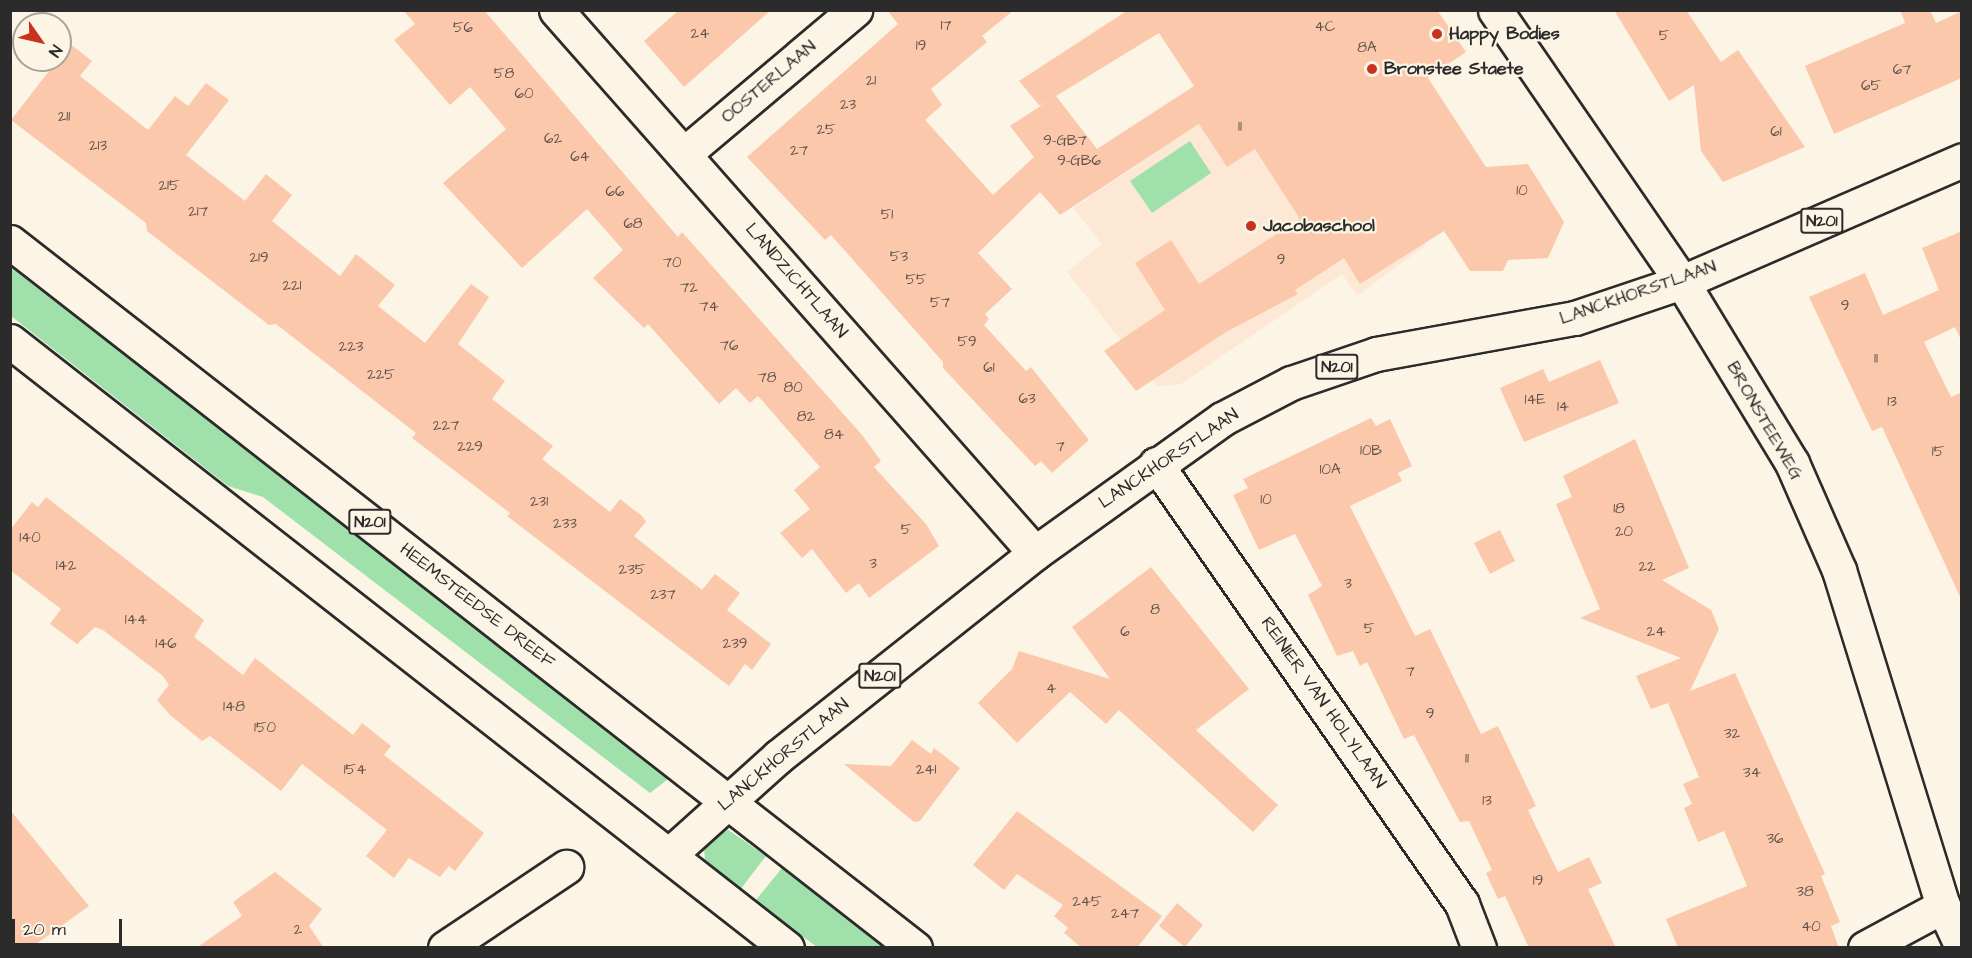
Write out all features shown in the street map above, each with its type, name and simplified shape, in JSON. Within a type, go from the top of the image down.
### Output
[{"type":"main road","name":"LANDZICHTLAAN","points":[[556,10],[1035,553]]},
{"type":"main road","name":"OOSTERLAAN","points":[[684,154],[855,10]]},
{"type":"main road","name":"BRONSTEEWEG","points":[[1495,10],[1682,282],[1792,463],[1839,570],[1943,906],[1962,947]]},
{"type":"main road","name":"LANCKHORSTLAAN","points":[[669,855],[779,756],[1035,553],[1156,464],[1222,419],[1292,383],[1365,357],[1575,318],[1682,282],[1962,160]]},
{"type":"main road","name":"HEEMSTEEDSE DREEF","points":[[10,242],[915,948]]},
{"type":"main road","points":[[10,341],[787,948]]},
{"type":"main road","name":"REINIER VAN HOLYLAAN","points":[[1156,464],[1462,904],[1479,948]]},
{"type":"main road","points":[[445,948],[566,867]]},
{"type":"main road","points":[[1865,948],[1943,906]]},
{"type":"shaded area","name":"Jacobaschool","points":[[1345,112],[1426,245],[1357,296],[1342,274],[1181,384],[1157,386],[1067,272],[1102,244],[1073,208],[1201,123]]},
{"type":"green space","points":[[1190,141],[1211,173],[1152,213],[1130,181]]},
{"type":"green space","points":[[11,265],[668,779],[650,793],[263,497],[228,486],[11,316]]},
{"type":"green space","points":[[727,829],[766,856],[740,890],[705,861],[704,846],[713,834]]},
{"type":"green space","points":[[782,868],[885,947],[817,947],[755,901]]},
{"type":"building","points":[[403,10],[484,10],[678,237],[682,232],[862,435],[881,461],[874,467],[926,524],[939,546],[869,598],[859,583],[846,593],[812,549],[802,558],[780,533],[810,509],[794,490],[820,467],[758,396],[750,403],[736,388],[719,404],[648,324],[644,328],[593,278],[623,250],[587,209],[522,268],[443,183],[506,129],[470,87],[450,105],[394,40],[415,24]]},
{"type":"building","points":[[679,10],[771,10],[684,87],[644,41]]},
{"type":"building","points":[[887,10],[1014,10],[982,36],[987,42],[931,89],[942,105],[925,120],[993,195],[1034,157],[1010,126],[1056,96],[1040,106],[1019,81],[1128,10],[1437,10],[1466,52],[1428,78],[1486,167],[1528,164],[1564,222],[1548,258],[1508,260],[1503,271],[1470,271],[1444,231],[1360,284],[1344,258],[1295,290],[1298,294],[1226,332],[1136,391],[1104,351],[1165,310],[1135,263],[1171,240],[1199,284],[1300,219],[1255,149],[1227,167],[1199,124],[1060,215],[1040,192],[978,253],[1012,289],[985,314],[989,319],[984,325],[1026,371],[1031,367],[1089,440],[1052,473],[1041,461],[1035,466],[943,368],[943,362],[831,235],[825,240],[747,157],[898,24]],"holes":[[[1159,33],[1194,86],[1097,149],[1056,96]]]},
{"type":"building","points":[[1614,10],[1686,10],[1721,62],[1738,50],[1805,147],[1723,182],[1701,151],[1694,85],[1669,101]]},
{"type":"building","points":[[1900,10],[1930,10],[1936,23],[1962,11],[1962,78],[1834,134],[1805,66],[1905,23]]},
{"type":"building","points":[[72,46],[92,61],[80,76],[148,130],[175,96],[188,106],[206,83],[229,100],[186,155],[245,201],[266,174],[292,195],[272,221],[340,276],[356,254],[395,285],[378,306],[425,343],[471,284],[489,297],[458,344],[505,381],[492,399],[553,446],[542,459],[610,512],[620,499],[642,516],[646,522],[634,536],[702,590],[715,574],[740,593],[727,610],[771,644],[752,670],[745,664],[729,686],[507,516],[510,513],[412,438],[416,433],[276,324],[269,325],[147,231],[146,223],[11,120],[48,72],[72,72]]},
{"type":"building","points":[[1962,231],[1962,342],[1955,327],[1924,342],[1951,397],[1962,392],[1962,601],[1882,427],[1872,431],[1809,297],[1865,273],[1883,315],[1939,290],[1922,248]]},
{"type":"building","points":[[1600,360],[1619,403],[1524,442],[1500,388],[1543,369],[1549,382]]},
{"type":"building","points":[[1371,418],[1376,426],[1390,419],[1412,466],[1398,473],[1402,481],[1350,506],[1415,636],[1430,629],[1481,734],[1498,726],[1536,806],[1528,810],[1558,872],[1589,857],[1602,883],[1588,889],[1616,948],[1529,948],[1505,896],[1498,899],[1486,873],[1492,870],[1469,821],[1460,822],[1414,735],[1404,739],[1367,662],[1360,666],[1353,651],[1337,656],[1308,595],[1322,586],[1295,534],[1259,550],[1233,495],[1248,488],[1243,479]]},
{"type":"building","points":[[1635,439],[1689,568],[1662,580],[1711,610],[1719,629],[1690,691],[1735,673],[1825,874],[1821,876],[1840,922],[1831,926],[1839,948],[1678,948],[1666,919],[1747,886],[1724,831],[1698,842],[1684,808],[1692,804],[1683,784],[1699,777],[1668,703],[1651,709],[1636,676],[1681,658],[1580,618],[1600,609],[1556,504],[1572,497],[1563,476]]},
{"type":"building","points":[[46,497],[204,620],[194,637],[243,675],[255,658],[353,735],[362,723],[391,746],[384,755],[484,833],[455,871],[449,866],[440,877],[409,858],[394,878],[366,856],[387,830],[302,764],[281,791],[210,736],[202,741],[170,715],[157,700],[169,685],[163,676],[103,630],[95,627],[77,644],[50,624],[61,609],[10,570],[10,530],[32,502],[38,507]]},
{"type":"building","points":[[1500,530],[1515,561],[1490,574],[1474,543]]},
{"type":"building","points":[[1151,567],[1249,689],[1196,730],[1278,805],[1253,832],[1119,710],[1106,724],[1070,692],[1017,743],[978,703],[1012,669],[1019,651],[1110,679],[1072,627]]},
{"type":"building","points":[[912,740],[931,754],[934,748],[960,768],[920,821],[914,822],[844,764],[891,766]]},
{"type":"building","points":[[10,810],[89,906],[32,947],[10,947]]},
{"type":"building","points":[[1017,811],[1162,916],[1137,948],[1082,948],[1064,933],[1068,928],[1054,916],[1063,905],[1017,874],[1004,890],[973,865]]},
{"type":"building","points":[[275,872],[322,909],[309,926],[324,948],[196,948],[242,916],[233,902]]},
{"type":"building","points":[[1177,903],[1203,925],[1185,947],[1159,926]]},
{"type":"place","name":"Happy Bodies","points":[[1437,34]]},
{"type":"place","name":"Bronstee Staete","points":[[1372,69]]},
{"type":"place","name":"Jacobaschool","points":[[1251,226]]}]
